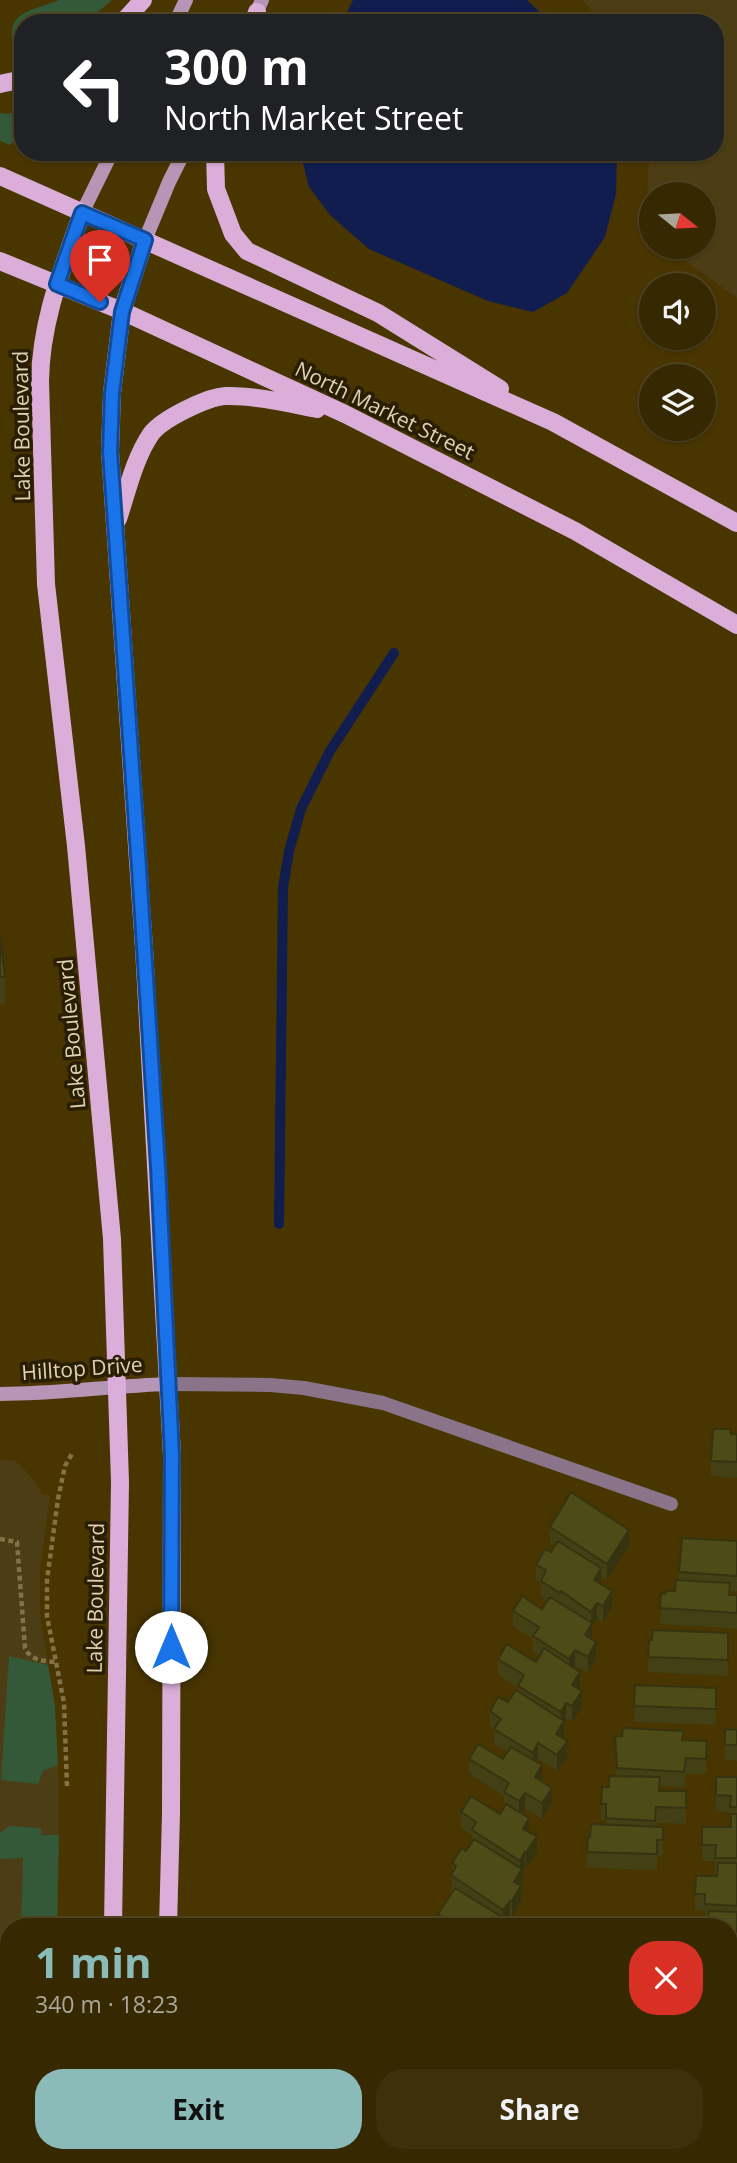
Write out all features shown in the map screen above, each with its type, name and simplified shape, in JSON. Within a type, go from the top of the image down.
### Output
[{"type":"main road","points":[[130,14],[143,0]]},
{"type":"main road","name":"Lake Boulevard","points":[[108,161],[82,213],[46,318],[40,351],[46,584],[77,858],[112,1239],[120,1482],[113,1918]]},
{"type":"main road","points":[[168,1918],[172,1455],[145,961],[110,451],[112,393],[122,312],[145,240],[180,161]]},
{"type":"main road","points":[[215,161],[216,189],[233,234],[247,251],[378,313],[553,422],[737,523]]},
{"type":"main road","points":[[0,176],[553,422]]},
{"type":"main road","name":"North Market Street","points":[[0,261],[122,312],[345,414],[575,531],[737,625]]},
{"type":"main road","points":[[116,524],[140,456],[152,432],[177,413],[225,396],[279,401],[345,414]]},
{"type":"main road","name":"Hilltop Drive","points":[[0,1394],[167,1384]]},
{"type":"lane","points":[[167,1384],[235,1383],[292,1387],[383,1403],[671,1504]]},
{"type":"path","points":[[66,1786],[64,1703],[47,1616],[48,1568],[65,1466],[73,1452]]},
{"type":"path","points":[[0,1539],[17,1542],[24,1648],[30,1657],[57,1662]]},
{"type":"shaded area","points":[[582,0],[737,0],[737,298],[716,283],[716,273],[702,273],[683,259],[716,259],[716,182],[648,182],[649,161],[724,161],[724,14],[595,14]]},
{"type":"shaded area","points":[[0,1459],[15,1461],[35,1481],[42,1495],[50,1495],[40,1571],[40,1614],[55,1706],[59,1792],[57,1918],[0,1918]]},
{"type":"green space","points":[[59,0],[112,0],[96,14],[24,14]]},
{"type":"green space","points":[[14,112],[14,141],[10,145],[0,141],[0,113]]},
{"type":"green space","points":[[9,1656],[48,1665],[55,1706],[58,1765],[43,1771],[38,1784],[1,1780]]},
{"type":"green space","points":[[9,1826],[41,1828],[41,1835],[59,1835],[57,1918],[21,1918],[23,1858],[0,1859],[0,1833]]},
{"type":"water","points":[[353,0],[527,0],[542,14],[346,14]]},
{"type":"water","points":[[302,161],[617,161],[616,194],[605,237],[567,293],[533,312],[488,301],[369,249],[330,215],[309,187]]},
{"type":"building","points":[[0,935],[5,977],[0,977]]},
{"type":"building","points":[[713,1429],[730,1429],[731,1434],[737,1434],[737,1462],[711,1461]]},
{"type":"building","points":[[571,1492],[629,1530],[607,1564],[550,1527]]},
{"type":"building","points":[[682,1538],[737,1541],[737,1576],[679,1572]]},
{"type":"building","points":[[558,1541],[601,1568],[594,1580],[612,1591],[603,1606],[597,1603],[591,1612],[541,1581],[546,1570],[536,1565],[545,1549],[551,1552]]},
{"type":"building","points":[[676,1580],[730,1583],[729,1595],[737,1595],[737,1613],[660,1608],[661,1593],[675,1591]]},
{"type":"building","points":[[522,1596],[542,1609],[550,1597],[592,1623],[585,1635],[596,1642],[588,1657],[575,1650],[569,1659],[533,1636],[539,1627],[513,1611]]},
{"type":"building","points":[[653,1630],[728,1633],[728,1660],[648,1657],[649,1640],[652,1640]]},
{"type":"building","points":[[507,1644],[536,1662],[544,1648],[580,1672],[572,1685],[582,1691],[572,1706],[566,1703],[561,1712],[518,1686],[524,1675],[498,1659]]},
{"type":"building","points":[[635,1685],[716,1688],[716,1709],[634,1706]]},
{"type":"building","points":[[516,1690],[564,1721],[556,1734],[567,1742],[557,1755],[538,1743],[533,1753],[494,1729],[501,1719],[490,1711],[498,1697],[508,1702]]},
{"type":"building","points":[[623,1728],[684,1731],[682,1740],[707,1741],[706,1759],[686,1758],[684,1772],[617,1768],[615,1736],[622,1736]]},
{"type":"building","points":[[725,1729],[737,1730],[737,1745],[725,1745]]},
{"type":"building","points":[[478,1744],[503,1759],[511,1747],[542,1765],[535,1777],[552,1788],[542,1803],[525,1793],[519,1801],[504,1792],[509,1783],[469,1759]]},
{"type":"building","points":[[609,1776],[660,1777],[659,1791],[686,1791],[686,1808],[656,1807],[655,1821],[606,1818],[606,1804],[601,1804],[602,1787],[609,1787]]},
{"type":"building","points":[[716,1777],[737,1777],[737,1807],[730,1807],[731,1796],[716,1795]]},
{"type":"building","points":[[471,1796],[500,1814],[506,1804],[529,1818],[523,1829],[537,1836],[520,1861],[472,1830],[476,1822],[461,1812]]},
{"type":"building","points":[[731,1814],[737,1814],[737,1858],[715,1858],[716,1845],[702,1845],[702,1827],[731,1827]]},
{"type":"building","points":[[591,1824],[663,1827],[663,1840],[657,1840],[657,1854],[587,1852]]},
{"type":"building","points":[[474,1839],[522,1869],[514,1882],[521,1886],[503,1910],[451,1875],[456,1866],[452,1863],[462,1848],[466,1851]]},
{"type":"building","points":[[718,1863],[737,1863],[737,1906],[705,1904],[705,1894],[695,1894],[696,1876],[717,1876]]},
{"type":"building","points":[[455,1888],[504,1918],[444,1918],[438,1914]]},
{"type":"building","points":[[709,1911],[737,1912],[737,1918],[708,1918]]},
{"type":"waterway","points":[[279,1224],[283,888],[289,851],[301,809],[330,751],[394,653]]},
{"type":"route","points":[[100,302],[57,284],[82,213],[145,240],[122,312],[112,393],[110,451],[158,1167],[172,1455],[171,1647]]}]
